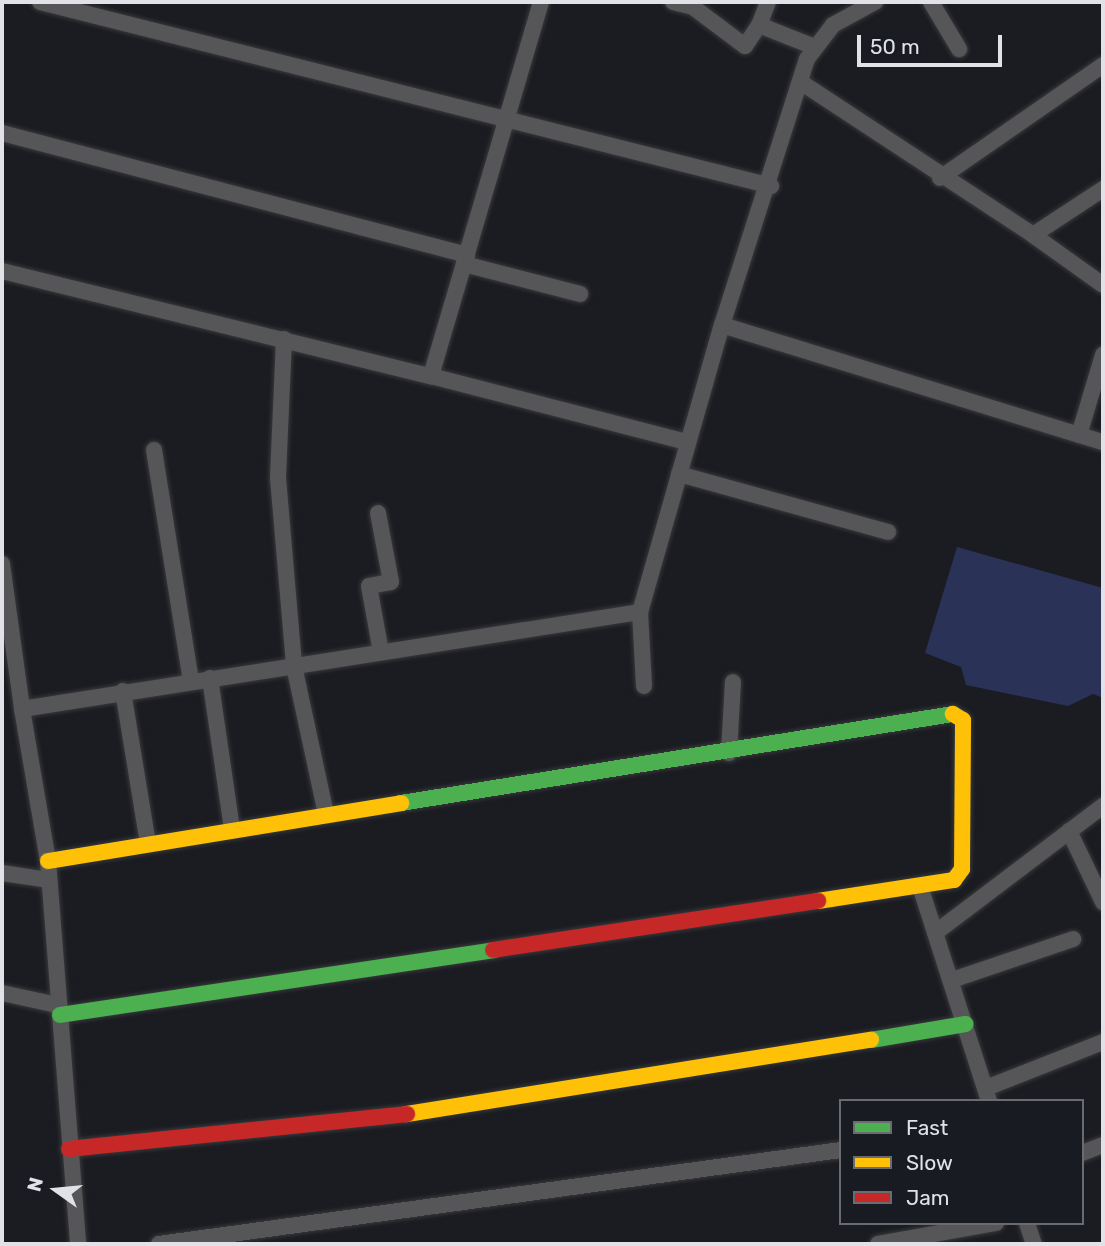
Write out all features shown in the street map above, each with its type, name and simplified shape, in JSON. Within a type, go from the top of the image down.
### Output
[{"type":"street","points":[[40,2],[508,117],[771,186]]},
{"type":"street","points":[[431,376],[541,2]]},
{"type":"street","points":[[673,2],[693,6],[745,46],[759,25],[768,2]]},
{"type":"street","points":[[645,686],[640,612],[686,442],[722,326],[771,186],[812,46],[875,2]]},
{"type":"street","points":[[931,2],[959,50]]},
{"type":"street","points":[[759,25],[812,46]]},
{"type":"street","points":[[940,178],[1103,65]]},
{"type":"street","points":[[802,83],[940,178],[1033,235],[1103,285]]},
{"type":"street","points":[[2,133],[466,260],[580,294]]},
{"type":"street","points":[[1033,235],[1103,189]]},
{"type":"street","points":[[2,271],[284,339],[686,442]]},
{"type":"street","points":[[722,326],[1103,442]]},
{"type":"street","points":[[284,339],[278,478],[294,666],[326,814]]},
{"type":"street","points":[[1079,435],[1103,355]]},
{"type":"street","points":[[154,450],[191,680]]},
{"type":"street","points":[[679,474],[888,532]]},
{"type":"street","points":[[378,513],[391,582],[369,586],[381,652]]},
{"type":"street","points":[[2,564],[9,683],[22,709],[48,861],[78,1244]]},
{"type":"street","points":[[22,709],[191,680],[640,612]]},
{"type":"street","points":[[210,678],[232,830]]},
{"type":"street","points":[[729,752],[733,682]]},
{"type":"street","points":[[123,691],[148,843]]},
{"type":"street","points":[[2,993],[59,1010],[954,880],[962,869],[961,715],[326,814],[48,861]]},
{"type":"street","points":[[935,933],[1103,806]]},
{"type":"street","points":[[1069,831],[1103,902]]},
{"type":"street","points":[[2,873],[49,880]]},
{"type":"street","points":[[920,886],[987,1095],[1103,1042]]},
{"type":"street","points":[[951,980],[1073,939]]},
{"type":"street","points":[[69,1149],[462,1108],[966,1024]]},
{"type":"street","points":[[1084,1152],[1103,1145]]},
{"type":"street","points":[[159,1244],[839,1150]]},
{"type":"street","points":[[878,1244],[985,1225]]},
{"type":"street","points":[[1028,1225],[1034,1244]]},
{"type":"shaded area","points":[[957,547],[1103,588],[1103,698],[1093,694],[1068,706],[966,685],[961,667],[925,653]]},
{"type":"traffic: fast","points":[[401,803],[953,714]]},
{"type":"traffic: fast","points":[[60,1015],[493,950]]},
{"type":"traffic: fast","points":[[871,1040],[966,1024]]},
{"type":"traffic: slow","points":[[818,901],[954,880],[962,869],[963,720],[953,714]]},
{"type":"traffic: slow","points":[[48,861],[401,803]]},
{"type":"traffic: slow","points":[[407,1114],[871,1040]]},
{"type":"traffic: jam","points":[[493,950],[818,901]]},
{"type":"traffic: jam","points":[[69,1149],[407,1114]]}]
